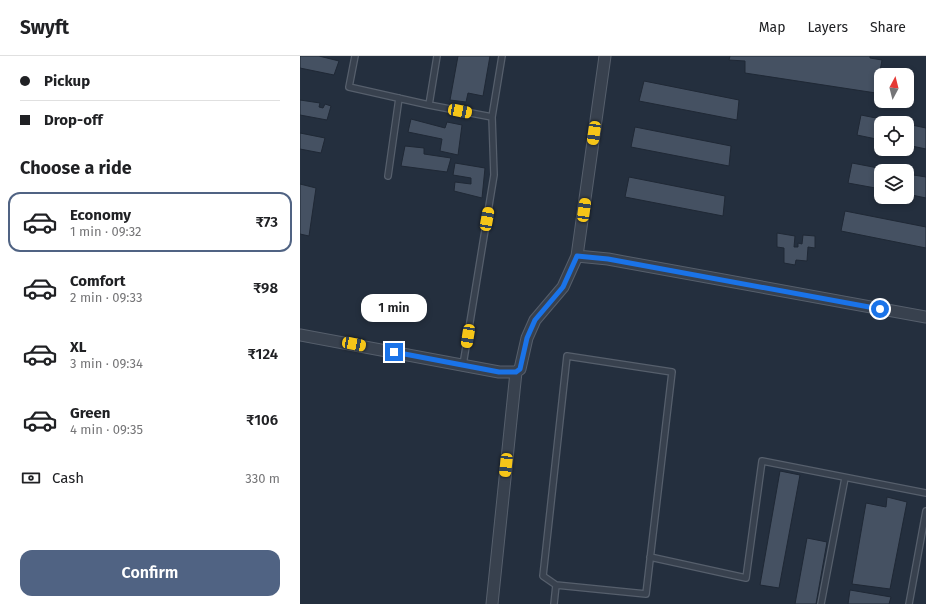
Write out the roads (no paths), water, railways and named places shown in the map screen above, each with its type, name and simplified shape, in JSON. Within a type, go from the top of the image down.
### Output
[{"type":"street","points":[[492,604],[516,372],[520,369],[527,338],[535,320],[563,287],[577,256],[605,56]]},
{"type":"street","points":[[577,256],[608,259],[926,317]]},
{"type":"street","points":[[300,335],[499,372],[516,372]]},
{"type":"lane","points":[[355,56],[349,87],[492,117]]},
{"type":"lane","points":[[429,105],[437,56]]},
{"type":"lane","points":[[463,365],[494,175],[492,117],[502,56]]},
{"type":"lane","points":[[388,176],[399,98]]},
{"type":"lane","points":[[567,356],[672,372],[646,594],[556,585],[543,576],[567,356]]},
{"type":"lane","points":[[650,557],[746,578],[762,461],[926,493]]},
{"type":"lane","points":[[821,604],[845,478]]},
{"type":"lane","points":[[908,604],[926,511]]},
{"type":"lane","points":[[554,604],[556,585]]}]
